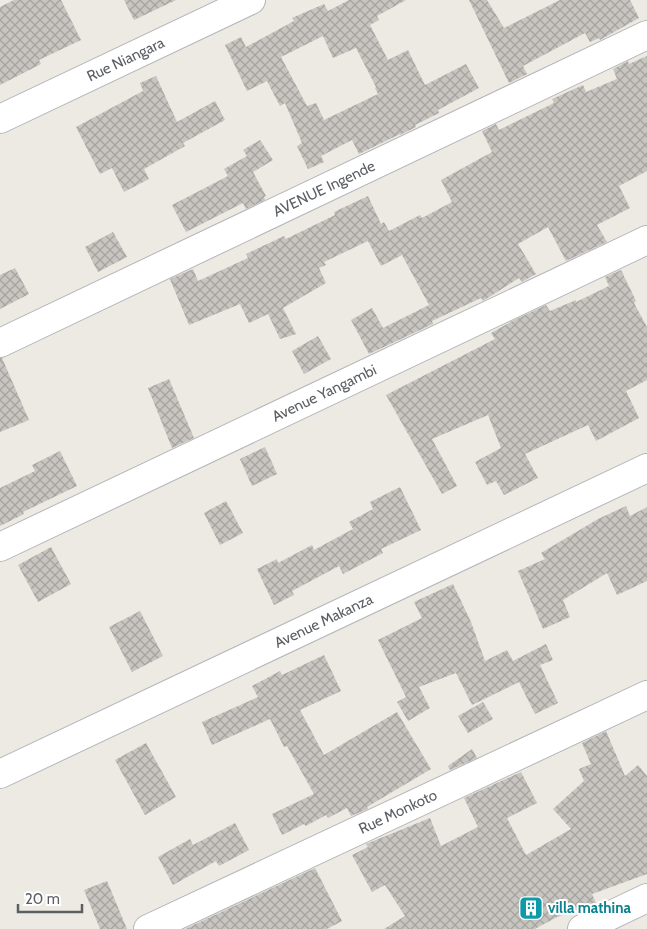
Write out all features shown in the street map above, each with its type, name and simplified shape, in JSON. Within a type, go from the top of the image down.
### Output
[{"type":"street","name":"Rue Niangara","points":[[0,119],[251,0]]},
{"type":"street","name":"AVENUE Ingende","points":[[0,343],[647,35]]},
{"type":"street","name":"Avenue Yangambi","points":[[0,547],[647,240]]},
{"type":"street","name":"Avenue Makanza","points":[[0,774],[647,468]]},
{"type":"street","name":"Rue Monkoto","points":[[148,929],[647,695]]},
{"type":"street","points":[[582,929],[647,898]]},
{"type":"building","points":[[14,0],[61,0],[81,40],[39,60],[41,64],[0,85],[0,7]]},
{"type":"building","points":[[124,0],[176,0],[134,20]]},
{"type":"building","points":[[349,0],[406,0],[377,16],[379,20],[370,25],[388,60],[408,50],[425,85],[466,64],[479,88],[438,110],[439,113],[400,135],[359,154],[352,140],[321,156],[324,162],[308,169],[297,146],[302,143],[285,103],[280,106],[267,81],[247,91],[225,45],[241,37],[246,47],[294,21],[292,18],[324,4],[328,11]],"holes":[[[323,36],[333,58],[356,48],[378,94],[324,120],[316,103],[307,106],[281,57]]]},
{"type":"building","points":[[469,0],[487,0],[504,28],[560,0],[630,0],[639,18],[600,40],[599,38],[590,42],[585,33],[523,66],[527,74],[509,83]]},
{"type":"building","points":[[647,56],[647,171],[619,186],[630,208],[597,225],[607,242],[566,261],[548,227],[518,244],[536,274],[522,282],[519,278],[483,301],[481,298],[432,321],[433,324],[369,354],[351,320],[372,308],[383,328],[429,305],[402,255],[381,266],[368,241],[324,262],[326,265],[319,268],[326,283],[283,308],[296,334],[280,339],[268,314],[249,323],[240,304],[189,325],[170,279],[193,269],[198,281],[248,258],[246,254],[284,236],[286,239],[335,215],[334,212],[368,196],[381,224],[384,222],[389,231],[420,215],[422,218],[452,202],[441,180],[492,152],[482,131],[496,124],[499,130],[554,103],[552,99],[583,85],[586,92],[617,79],[613,69],[628,61],[629,64]]},
{"type":"building","points":[[156,76],[177,122],[215,101],[225,120],[183,143],[185,146],[144,169],[149,179],[124,192],[112,168],[100,174],[76,127],[143,91],[140,83]]},
{"type":"building","points":[[260,140],[273,160],[253,172],[266,196],[264,197],[265,200],[246,209],[243,203],[186,232],[172,205],[228,176],[224,169],[247,156],[243,150]]},
{"type":"building","points":[[113,232],[127,257],[98,272],[85,247]]},
{"type":"building","points":[[15,268],[29,294],[0,309],[0,275]]},
{"type":"building","points":[[621,270],[636,301],[634,303],[647,327],[647,380],[626,391],[639,418],[596,441],[588,425],[525,454],[538,478],[504,495],[496,481],[487,485],[475,462],[501,448],[488,415],[432,439],[457,486],[442,494],[386,395],[495,339],[491,333],[512,321],[546,305],[550,311],[576,300],[576,302],[609,286],[605,277]]},
{"type":"building","points":[[318,336],[331,359],[304,374],[292,351]]},
{"type":"building","points":[[0,358],[2,358],[29,420],[0,432]]},
{"type":"building","points":[[169,379],[194,438],[172,448],[148,388]]},
{"type":"building","points":[[265,447],[277,474],[252,486],[240,459]]},
{"type":"building","points":[[60,451],[77,486],[23,512],[24,514],[0,526],[0,488],[35,471],[32,465]]},
{"type":"building","points":[[400,487],[421,530],[381,549],[383,553],[343,574],[339,566],[292,591],[294,595],[274,605],[257,569],[277,559],[278,563],[312,545],[314,550],[353,529],[349,522],[373,509],[370,502]]},
{"type":"building","points":[[226,501],[243,533],[220,545],[204,513]]},
{"type":"building","points":[[626,506],[630,516],[647,507],[647,581],[617,595],[607,573],[563,600],[570,617],[543,629],[518,571],[545,559],[541,553],[598,519]]},
{"type":"building","points":[[51,547],[71,584],[38,602],[18,565]]},
{"type":"building","points":[[453,584],[471,622],[485,661],[507,650],[513,661],[546,644],[553,660],[540,665],[558,703],[535,714],[519,682],[472,705],[456,673],[419,687],[430,708],[408,721],[397,702],[406,697],[378,640],[422,618],[414,602]]},
{"type":"building","points":[[140,611],[163,656],[132,672],[109,627]]},
{"type":"building","points":[[324,655],[341,691],[300,710],[324,755],[397,712],[431,769],[367,807],[368,809],[351,816],[347,808],[328,818],[326,815],[306,826],[304,824],[282,835],[272,814],[314,794],[287,746],[284,747],[270,719],[212,745],[202,722],[258,697],[252,686],[280,671],[282,675]]},
{"type":"building","points":[[483,702],[493,719],[468,733],[458,716]]},
{"type":"building","points":[[606,731],[625,776],[638,765],[647,776],[647,874],[592,894],[596,903],[557,917],[535,929],[384,929],[405,916],[385,885],[372,892],[352,855],[368,847],[366,844],[430,818],[441,846],[478,827],[464,798],[521,772],[537,803],[507,818],[526,855],[571,829],[553,809],[584,781],[579,769],[591,764],[582,743]]},
{"type":"building","points":[[146,743],[176,797],[145,815],[115,760]]},
{"type":"building","points":[[472,749],[477,758],[450,770],[448,766]]},
{"type":"building","points":[[235,823],[249,850],[219,866],[216,861],[173,885],[158,857],[190,839],[193,845]]},
{"type":"building","points":[[315,868],[342,921],[327,929],[185,929]]},
{"type":"building","points":[[107,881],[127,929],[100,929],[84,890]]},
{"type":"place","name":"villa mathina","points":[[531,908]]}]
